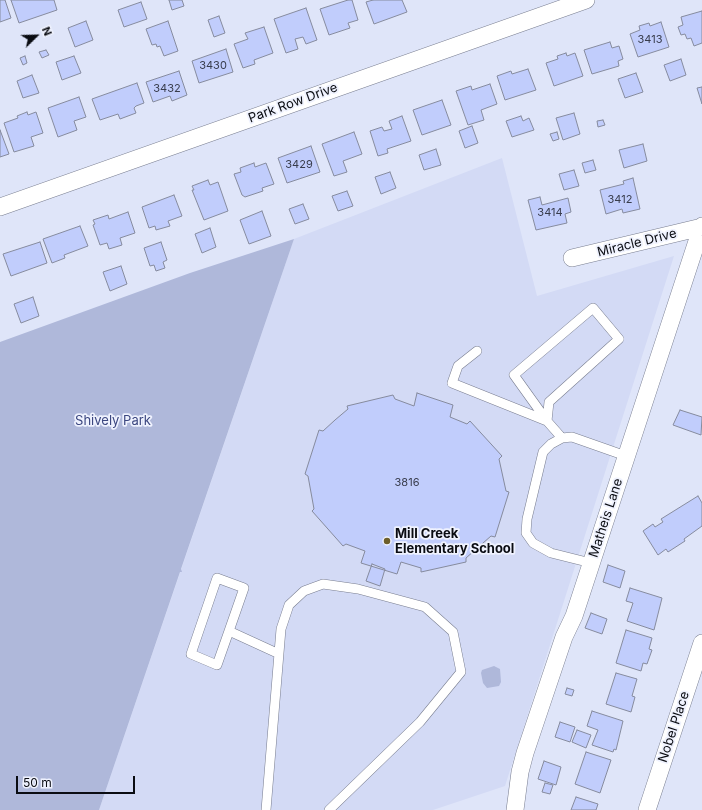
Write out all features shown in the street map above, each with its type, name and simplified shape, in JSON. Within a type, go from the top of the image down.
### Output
[{"type":"street","name":"Park Row Drive","points":[[0,207],[586,0]]},
{"type":"street","name":"Miracle Drive","points":[[572,258],[702,226]]},
{"type":"street","name":"Matheis Lane","points":[[515,810],[520,772],[525,753],[564,637],[574,616],[590,563],[702,226]]},
{"type":"street","name":"Nobel Place","points":[[647,810],[702,643]]},
{"type":"lane","points":[[547,421],[549,402],[619,339],[593,308],[514,375],[547,421],[562,438]]},
{"type":"lane","points":[[477,351],[458,366],[452,383],[547,421]]},
{"type":"lane","points":[[590,563],[551,553],[533,543],[526,532],[527,519],[543,452],[551,444],[562,438],[572,436],[626,456]]},
{"type":"lane","points":[[217,578],[244,588],[229,631],[217,665],[191,654],[217,578]]},
{"type":"lane","points":[[266,810],[277,653],[281,629],[289,605],[304,591],[323,584],[358,589],[425,607],[453,632],[461,672],[420,722],[329,810]]},
{"type":"lane","points":[[229,631],[277,653]]},
{"type":"shaded area","name":"Mill Creek Elementary School","points":[[502,158],[537,296],[674,256],[505,786],[433,810],[99,810],[294,239]]},
{"type":"green space","name":"Shively Park","points":[[294,239],[181,569],[182,572],[180,572],[99,810],[0,810],[0,342],[190,273]]},
{"type":"green space","points":[[494,666],[500,669],[501,682],[499,686],[487,688],[483,683],[481,673],[482,670]]},
{"type":"building","points":[[0,0],[5,0],[11,18],[0,22]]},
{"type":"building","points":[[11,0],[54,0],[57,10],[19,23]]},
{"type":"building","points":[[169,0],[182,0],[184,6],[172,10]]},
{"type":"building","points":[[352,0],[358,20],[348,23],[350,28],[329,35],[320,9]]},
{"type":"building","points":[[373,0],[402,0],[407,12],[374,24],[366,2]]},
{"type":"building","points":[[141,2],[147,19],[124,27],[118,10]]},
{"type":"building","points":[[306,8],[317,40],[306,44],[303,37],[295,39],[298,49],[286,53],[274,19]]},
{"type":"building","points":[[702,11],[702,43],[694,46],[691,38],[687,39],[685,34],[681,35],[678,27],[683,25],[681,17]]},
{"type":"building","points":[[219,16],[225,33],[214,37],[208,20]]},
{"type":"building","points":[[86,21],[93,40],[75,47],[68,28]]},
{"type":"building","points":[[168,21],[178,51],[164,56],[160,46],[157,47],[156,44],[152,45],[146,29]]},
{"type":"building","points":[[661,22],[669,47],[638,57],[630,34],[640,30],[639,26],[649,23],[650,26]]},
{"type":"building","points":[[264,27],[273,53],[254,60],[255,64],[243,68],[234,44],[248,39],[245,33]]},
{"type":"building","points":[[610,42],[612,48],[619,46],[623,59],[618,61],[619,66],[592,74],[584,50]]},
{"type":"building","points":[[226,49],[233,72],[199,83],[192,61]]},
{"type":"building","points":[[46,50],[49,55],[42,58],[39,52]]},
{"type":"building","points":[[566,53],[567,56],[575,53],[583,76],[554,86],[546,63],[558,59],[557,56]]},
{"type":"building","points":[[25,56],[27,63],[23,65],[20,58]]},
{"type":"building","points":[[74,56],[81,73],[62,80],[56,62]]},
{"type":"building","points":[[681,59],[686,75],[670,81],[664,65]]},
{"type":"building","points":[[528,69],[536,90],[505,100],[497,76],[511,71],[512,74]]},
{"type":"building","points":[[179,71],[187,95],[172,101],[170,96],[153,102],[146,82]]},
{"type":"building","points":[[636,73],[643,92],[625,98],[618,79]]},
{"type":"building","points":[[32,75],[39,93],[23,98],[17,81]]},
{"type":"building","points":[[137,83],[144,103],[134,108],[136,113],[120,119],[118,114],[100,120],[92,99]]},
{"type":"building","points":[[490,84],[497,104],[481,110],[484,120],[468,125],[456,91],[471,86],[472,90]]},
{"type":"building","points":[[702,87],[702,104],[697,88]]},
{"type":"building","points":[[79,97],[86,117],[74,121],[77,130],[58,137],[48,108]]},
{"type":"building","points":[[442,100],[451,125],[422,135],[413,110]]},
{"type":"building","points":[[27,112],[28,115],[36,112],[43,133],[31,137],[34,146],[14,152],[4,123],[18,118],[17,116]]},
{"type":"building","points":[[574,113],[580,134],[563,140],[556,118]]},
{"type":"building","points":[[402,116],[411,141],[387,149],[388,153],[378,156],[370,131],[382,127],[384,131],[392,129],[389,121]]},
{"type":"building","points":[[521,116],[523,121],[529,118],[534,130],[512,137],[506,121]]},
{"type":"building","points":[[603,120],[605,125],[598,127],[597,121]]},
{"type":"building","points":[[472,126],[478,143],[465,148],[459,131]]},
{"type":"building","points":[[0,130],[9,154],[0,157]]},
{"type":"building","points":[[354,132],[362,154],[343,161],[347,172],[334,176],[322,144]]},
{"type":"building","points":[[557,132],[559,139],[553,141],[550,134]]},
{"type":"building","points":[[643,144],[647,161],[624,168],[619,150]]},
{"type":"building","points":[[311,146],[320,172],[287,183],[278,158]]},
{"type":"building","points":[[436,149],[441,165],[424,170],[419,155]]},
{"type":"building","points":[[593,160],[596,170],[585,173],[582,163]]},
{"type":"building","points":[[254,163],[255,167],[266,163],[274,184],[262,188],[263,191],[245,197],[242,195],[234,174],[241,172],[240,168]]},
{"type":"building","points":[[574,170],[579,186],[564,190],[559,174]]},
{"type":"building","points":[[390,172],[396,188],[381,194],[375,177]]},
{"type":"building","points":[[633,178],[640,209],[623,213],[622,209],[606,214],[600,190],[624,184],[623,181]]},
{"type":"building","points":[[208,180],[210,185],[218,182],[228,211],[204,220],[192,190],[194,190],[192,186]]},
{"type":"building","points":[[347,191],[353,206],[338,211],[332,196]]},
{"type":"building","points":[[174,195],[182,216],[168,221],[170,226],[156,230],[155,226],[149,228],[142,207]]},
{"type":"building","points":[[540,197],[542,205],[568,198],[571,212],[565,214],[567,223],[536,230],[528,200]]},
{"type":"building","points":[[303,204],[309,219],[295,224],[289,209]]},
{"type":"building","points":[[262,211],[271,236],[249,244],[240,220]]},
{"type":"building","points":[[128,212],[135,233],[120,238],[122,245],[109,249],[107,243],[100,245],[93,225],[95,224],[93,220],[108,215],[109,219]]},
{"type":"building","points":[[80,226],[88,246],[64,255],[65,258],[52,263],[43,239]]},
{"type":"building","points":[[210,228],[216,247],[202,253],[195,234]]},
{"type":"building","points":[[40,242],[47,263],[11,276],[3,254]]},
{"type":"building","points":[[161,242],[167,260],[163,262],[165,268],[156,271],[154,265],[150,266],[144,248]]},
{"type":"building","points":[[121,266],[127,284],[110,291],[103,272]]},
{"type":"building","points":[[33,297],[39,316],[21,323],[14,304]]},
{"type":"building","points":[[417,393],[453,405],[450,417],[467,424],[470,421],[502,456],[499,459],[506,491],[509,492],[495,537],[491,536],[466,558],[466,562],[421,572],[421,568],[401,562],[397,574],[361,563],[365,551],[346,544],[343,546],[312,511],[314,509],[308,476],[305,474],[319,430],[323,431],[348,409],[347,406],[393,395],[395,399],[414,406]]},
{"type":"building","points":[[680,410],[702,417],[701,435],[673,425]]},
{"type":"building","points":[[698,496],[702,503],[702,526],[684,539],[685,541],[668,552],[666,549],[658,555],[643,531],[653,524],[655,527],[663,522],[661,519]]},
{"type":"building","points":[[372,564],[385,569],[380,586],[366,581]]},
{"type":"building","points":[[608,565],[625,571],[620,588],[603,582]]},
{"type":"building","points":[[630,588],[662,598],[654,630],[627,621],[633,603],[626,601]]},
{"type":"building","points":[[591,613],[607,619],[602,634],[585,628]]},
{"type":"building","points":[[626,630],[652,638],[649,649],[652,650],[647,664],[643,663],[641,671],[616,663]]},
{"type":"building","points":[[616,673],[637,679],[632,696],[635,697],[631,712],[606,704]]},
{"type":"building","points":[[567,688],[574,690],[572,696],[565,694]]},
{"type":"building","points":[[592,711],[623,721],[616,750],[614,749],[613,752],[592,745],[598,730],[587,726]]},
{"type":"building","points":[[560,722],[575,727],[570,742],[555,737]]},
{"type":"building","points":[[577,730],[591,735],[586,748],[572,742]]},
{"type":"building","points":[[586,752],[611,760],[600,793],[575,784]]},
{"type":"building","points":[[544,761],[561,767],[556,785],[538,779]]},
{"type":"building","points":[[545,783],[553,785],[550,794],[542,792]]},
{"type":"building","points":[[576,797],[598,804],[596,810],[571,810]]},
{"type":"place","name":"Mill Creek Elementary School","points":[[387,541]]}]
